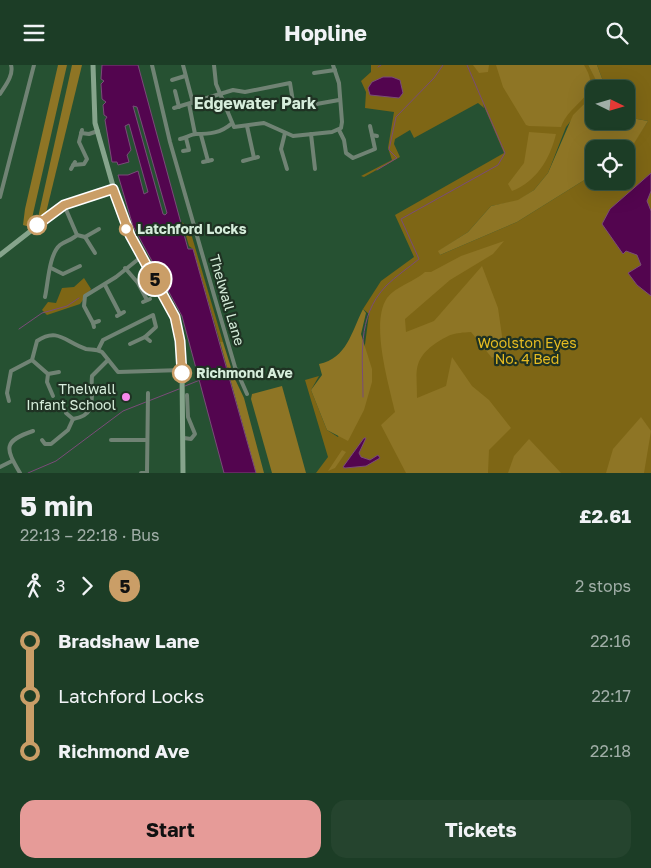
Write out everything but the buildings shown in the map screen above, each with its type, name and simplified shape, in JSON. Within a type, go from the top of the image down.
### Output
[{"type":"main road","points":[[93,65],[94,114],[113,189],[125,225],[175,317],[182,370],[184,473]]},
{"type":"main road","points":[[0,255],[64,205],[113,189]]},
{"type":"street","points":[[0,95],[9,79],[12,70],[11,65]]},
{"type":"street","points":[[0,197],[34,65]]},
{"type":"street","name":"Thelwall Lane","points":[[152,65],[173,151],[216,302],[235,367],[248,394]]},
{"type":"street","points":[[182,65],[186,76],[195,134]]},
{"type":"street","points":[[214,65],[214,76],[231,124],[238,127],[267,123],[293,136],[339,130]]},
{"type":"street","points":[[333,65],[339,83],[342,124],[339,130]]},
{"type":"street","points":[[314,73],[334,70]]},
{"type":"street","points":[[172,81],[186,76]]},
{"type":"street","points":[[175,91],[176,107],[233,90],[245,92],[290,83],[294,108],[339,100]]},
{"type":"street","points":[[180,139],[195,134],[201,135],[223,131],[231,124]]},
{"type":"street","points":[[243,161],[256,158],[247,126]]},
{"type":"street","points":[[339,130],[344,140],[346,153],[353,158],[375,149],[370,126]]},
{"type":"street","points":[[73,165],[84,164],[87,159],[80,145],[82,131],[89,134],[98,131]]},
{"type":"street","points":[[284,133],[281,149],[287,169]]},
{"type":"street","points":[[311,134],[315,169]]},
{"type":"street","points":[[201,135],[208,161]]},
{"type":"street","points":[[372,135],[378,136]]},
{"type":"street","points":[[183,151],[189,149],[186,138]]},
{"type":"street","points":[[64,205],[77,235]]},
{"type":"street","points":[[45,297],[46,278],[51,268],[54,251],[61,244],[77,235],[85,237],[99,229]]},
{"type":"street","points":[[85,237],[95,253]]},
{"type":"street","points":[[99,321],[94,325],[85,309],[84,300],[88,293],[105,285],[141,257]]},
{"type":"street","points":[[51,268],[63,273],[80,266]]},
{"type":"street","points":[[126,268],[138,283],[146,301]]},
{"type":"street","points":[[105,285],[121,314]]},
{"type":"street","points":[[98,350],[103,340],[153,315],[156,327],[145,337],[130,344]]},
{"type":"street","points":[[48,374],[32,360],[31,355],[37,341],[47,334],[60,336],[86,349],[98,350],[118,372],[182,370]]},
{"type":"street","points":[[145,337],[150,341]]},
{"type":"street","points":[[9,401],[8,393],[11,371],[32,360]]},
{"type":"street","points":[[66,413],[73,419],[82,418],[89,412],[92,403],[92,376],[108,360]]},
{"type":"street","points":[[48,374],[59,372]]},
{"type":"street","points":[[48,374],[47,382],[53,396]]},
{"type":"street","points":[[141,473],[147,473],[148,393]]},
{"type":"street","points":[[184,438],[191,439],[195,434],[188,417],[189,397]]},
{"type":"street","points":[[42,440],[45,443],[51,444],[68,430],[73,419]]},
{"type":"street","points":[[20,473],[12,461],[9,452],[10,443],[19,435],[33,431]]},
{"type":"street","points":[[111,441],[146,440]]},
{"type":"street","points":[[0,467],[12,461]]},
{"type":"green space","name":"Woolston Eyes No. 4 Bed","points":[[371,65],[588,65],[597,80],[585,80],[585,103],[566,127],[548,173],[534,190],[518,201],[491,206],[468,232],[439,251],[440,255],[517,222],[585,180],[585,190],[635,190],[635,140],[648,121],[635,119],[635,80],[603,80],[597,65],[651,65],[651,473],[316,473],[328,457],[305,380],[319,376],[311,390],[327,430],[338,437],[364,352],[369,314],[363,309],[381,281],[414,257],[395,215],[504,153],[483,104],[484,108],[478,103],[414,138],[410,130],[395,139],[394,144],[400,157],[364,177],[361,176],[392,160],[388,148],[394,112],[365,108],[366,92],[361,81],[371,72]]},
{"type":"green space","points":[[182,222],[190,230],[223,342],[220,342],[193,249],[189,246]]},
{"type":"green space","points":[[84,278],[91,289],[80,304],[47,315],[42,310],[48,302],[56,303],[62,288],[74,287]]},
{"type":"shaded area","points":[[58,65],[67,65],[30,227],[23,225],[25,209]]},
{"type":"shaded area","points":[[72,65],[82,65],[45,217],[37,222]]},
{"type":"shaded area","points":[[102,65],[138,65],[188,249],[193,249],[256,473],[224,473],[182,316],[133,226],[118,175],[128,175],[138,171],[144,194],[148,192],[129,124],[125,126],[131,150],[127,155],[129,162],[118,165],[117,162],[112,162],[105,120],[107,117],[104,115],[103,105],[106,102],[102,99],[101,84],[104,81],[101,79]],"holes":[[[133,106],[137,107],[167,213],[165,215],[163,214]]]},
{"type":"shaded area","points":[[473,65],[489,65],[488,72],[479,73]]},
{"type":"shaded area","points":[[496,65],[584,65],[590,80],[585,80],[585,96],[572,110],[561,127],[526,125],[503,87]]},
{"type":"shaded area","points":[[588,65],[597,65],[603,80],[596,80]]},
{"type":"shaded area","points":[[383,77],[392,77],[400,80],[403,93],[399,98],[370,95],[368,88],[372,82]]},
{"type":"shaded area","points":[[585,103],[585,130],[635,130],[635,119],[648,121],[635,142],[635,140],[585,140],[585,180],[517,222],[440,255],[438,251],[468,232],[491,206],[518,200],[534,190],[548,173],[573,115]]},
{"type":"shaded area","points":[[529,132],[556,134],[546,161],[535,176],[521,187],[512,191],[508,184],[524,163]]},
{"type":"shaded area","points":[[651,173],[651,191],[647,201],[651,211],[651,296],[637,285],[628,273],[641,265],[637,255],[626,251],[623,254],[602,224],[610,209],[632,190],[635,190],[635,187]]},
{"type":"shaded area","points":[[504,241],[493,254],[450,280],[405,319],[406,332],[434,321],[482,266],[498,308],[504,350],[492,358],[471,332],[445,338],[428,349],[419,361],[417,398],[446,386],[452,357],[472,386],[489,400],[511,428],[489,450],[488,473],[406,473],[381,425],[395,412],[382,354],[380,323],[382,309],[391,294],[425,272],[431,272],[461,256]]},
{"type":"shaded area","points":[[363,309],[366,313],[361,334],[372,369],[372,382],[364,410],[348,441],[327,430],[311,390],[322,375],[319,364],[328,361],[342,350]]},
{"type":"shaded area","points":[[220,342],[223,342],[234,377],[244,398],[264,473],[256,473]]},
{"type":"shaded area","points":[[282,386],[306,473],[272,473],[251,399],[252,394]]},
{"type":"shaded area","points":[[641,417],[651,431],[644,473],[606,473],[613,449]]},
{"type":"shaded area","points":[[364,438],[366,438],[359,453],[361,457],[370,460],[378,455],[380,458],[366,466],[343,467]]},
{"type":"shaded area","points":[[529,439],[561,473],[508,473],[514,456]]},
{"type":"shaded area","points":[[342,450],[346,452],[335,468],[328,471]]},
{"type":"waterway","points":[[377,170],[397,158],[389,150],[396,117],[434,78],[443,65]]},
{"type":"waterway","points":[[363,397],[363,339],[370,311],[376,298],[386,286],[419,259],[401,219],[498,165],[505,153],[467,65]]},
{"type":"waterway","points":[[19,329],[42,313],[67,306],[79,298]]},
{"type":"waterway","points":[[185,386],[200,380]]},
{"type":"waterway","points":[[28,473],[56,461],[123,411],[179,389]]},
{"type":"bus line","name":"5","points":[[37,225],[64,205],[113,189],[120,215],[175,317],[180,341],[182,373]]},
{"type":"place","name":"Latchford Locks","points":[[126,229]]},
{"type":"place","name":"Richmond Ave","points":[[182,373]]},
{"type":"place","name":"Thelwall Infant School","points":[[126,397]]},
{"type":"district","name":"Edgewater Park","points":[[255,103]]}]
